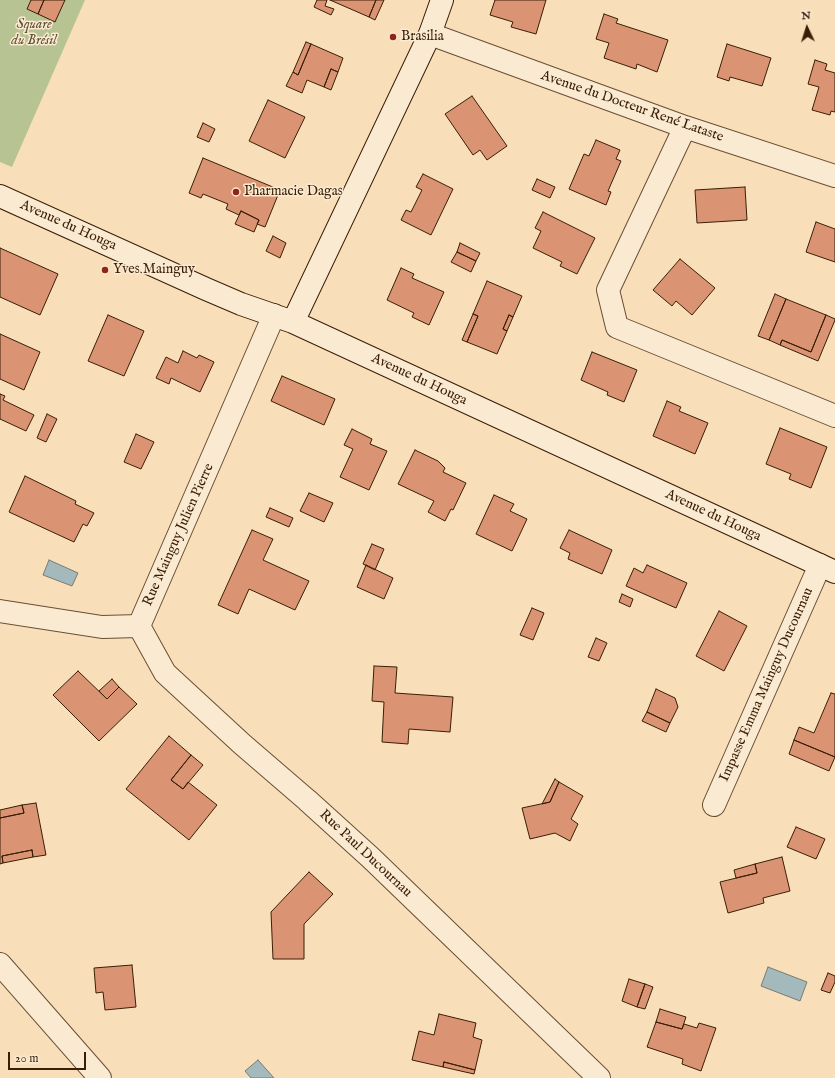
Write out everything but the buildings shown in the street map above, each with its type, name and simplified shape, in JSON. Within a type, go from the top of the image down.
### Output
[{"type":"street","name":"Rue Mainguy Julien Pierre","points":[[139,626],[283,319],[430,34],[442,0]]},
{"type":"street","name":"Avenue du Docteur René Lataste","points":[[430,34],[685,127],[835,176]]},
{"type":"street","points":[[685,127],[608,290],[618,327],[835,416]]},
{"type":"street","name":"Avenue du Houga","points":[[0,196],[206,289],[241,304],[283,319],[828,569]]},
{"type":"street","name":"Impasse Emma Mainguy Ducournau","points":[[714,805],[828,569]]},
{"type":"street","points":[[0,611],[102,627],[139,626]]},
{"type":"street","name":"Rue Paul Ducournau","points":[[139,626],[165,673],[242,744],[372,858],[599,1078]]},
{"type":"street","points":[[0,964],[100,1078]]},
{"type":"green space","name":"Square du Brésil","points":[[0,0],[85,0],[12,167],[0,162]]},
{"type":"shaded area","points":[[49,560],[78,573],[72,586],[43,575]]},
{"type":"shaded area","points":[[768,967],[807,982],[800,1001],[761,986]]},
{"type":"shaded area","points":[[258,1060],[274,1078],[251,1078],[245,1071]]},
{"type":"place","name":"Brasilia","points":[[393,37]]},
{"type":"place","name":"Pharmacie Dagas","points":[[236,192]]},
{"type":"place","name":"Yves Mainguy","points":[[105,270]]}]
